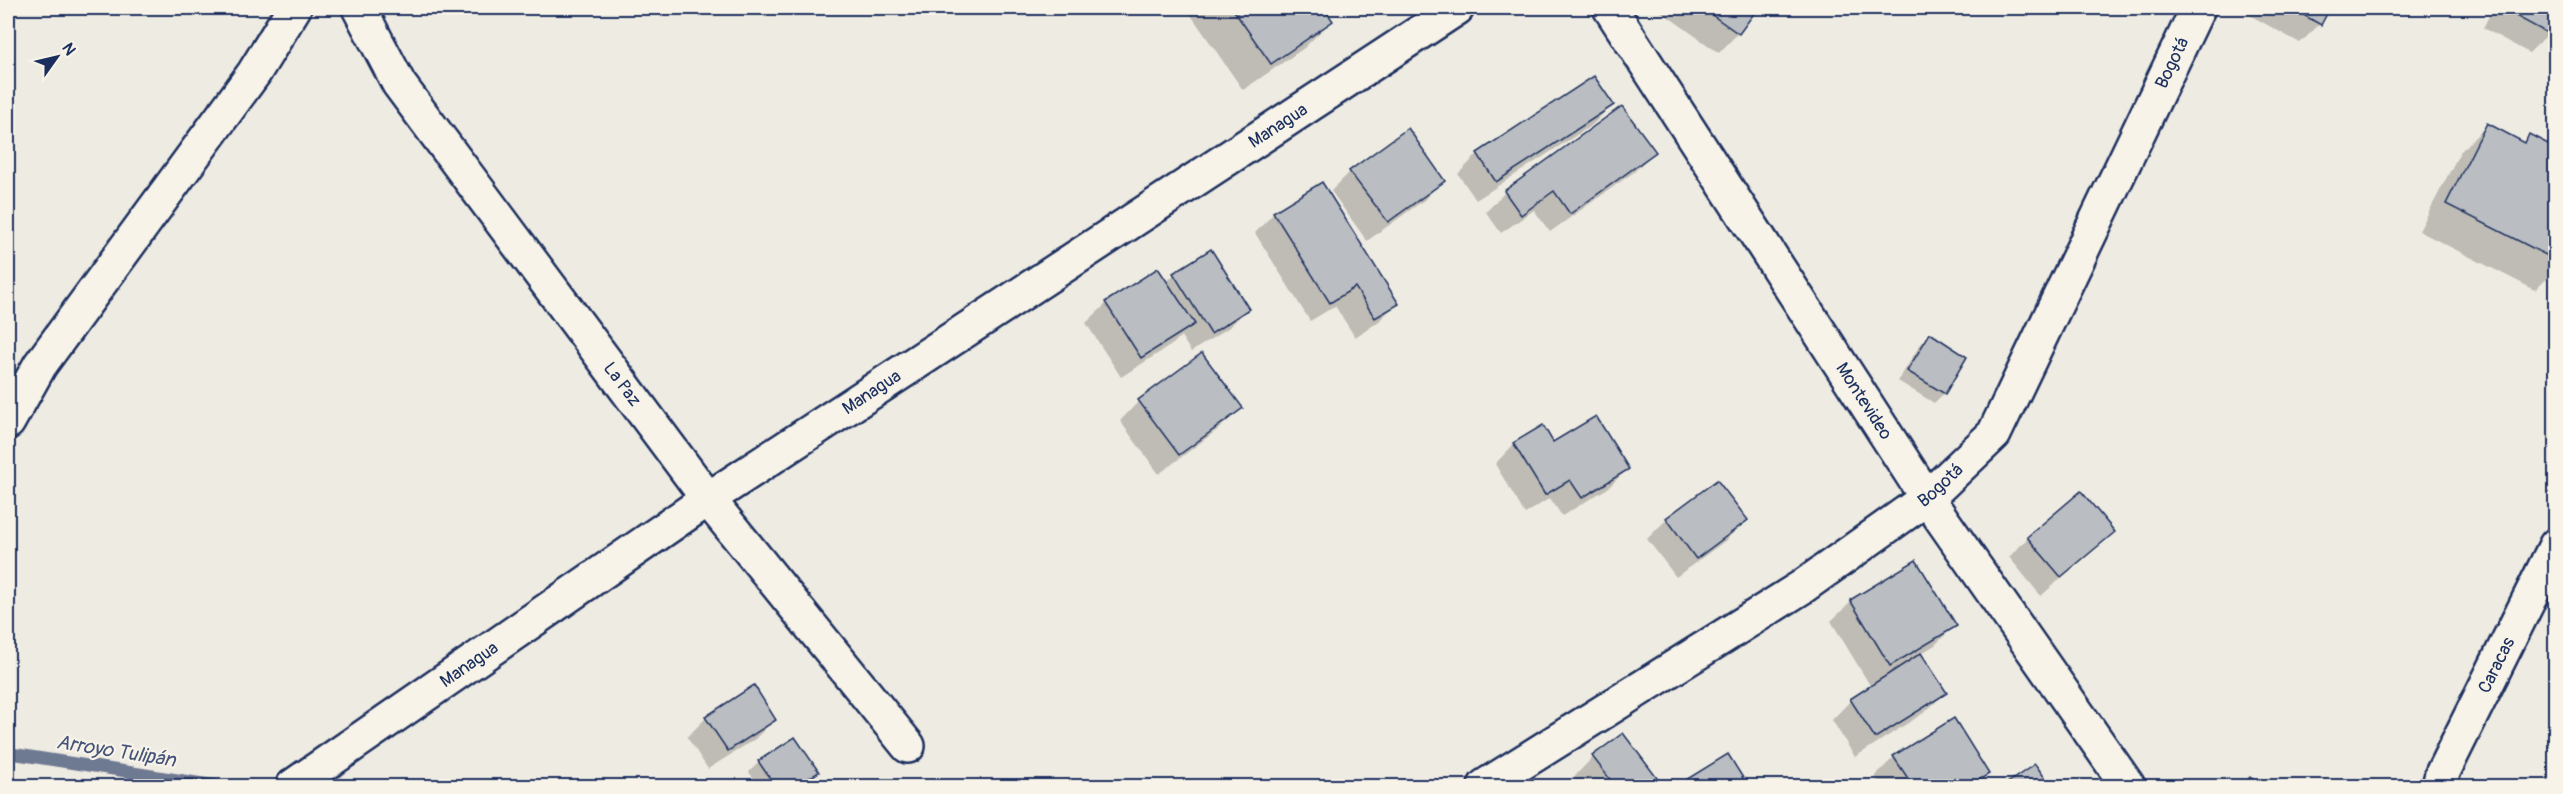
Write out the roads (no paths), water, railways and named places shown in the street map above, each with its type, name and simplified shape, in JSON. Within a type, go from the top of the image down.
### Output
[{"type":"street","points":[[8,422],[40,364],[254,73],[294,8]]},
{"type":"street","name":"La Paz","points":[[359,8],[399,84],[708,499],[908,746]]},
{"type":"street","name":"Managua","points":[[293,786],[708,499],[1457,8]]},
{"type":"street","name":"Montevideo","points":[[1610,8],[1927,498],[2128,786]]},
{"type":"street","name":"Bogotá","points":[[1485,786],[1802,587],[1927,498],[1994,434],[2198,8]]},
{"type":"street","name":"Caracas","points":[[2439,786],[2442,774],[2556,545]]},
{"type":"waterway","name":"Arroyo Tulipán","points":[[8,753],[219,786]]}]
